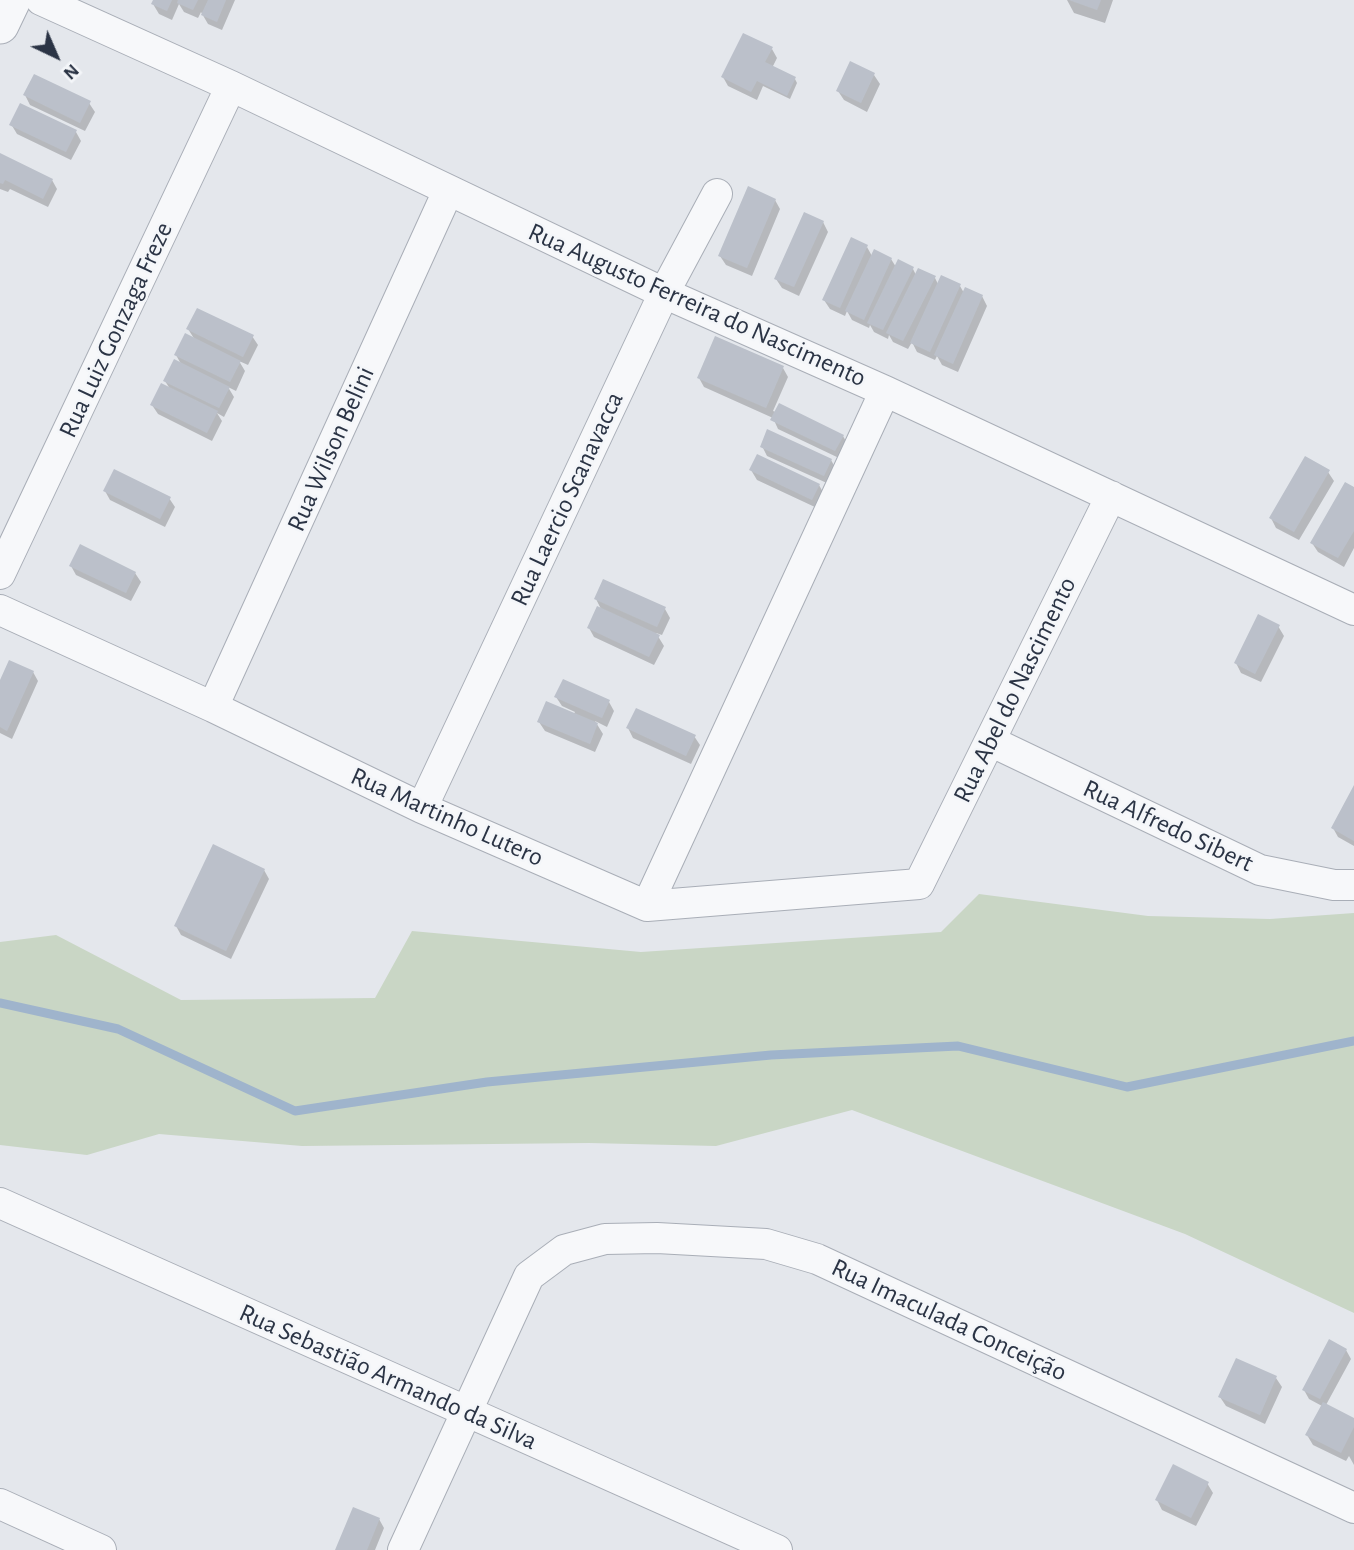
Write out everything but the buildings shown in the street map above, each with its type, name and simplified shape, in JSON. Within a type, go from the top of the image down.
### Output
[{"type":"street","points":[[0,25],[12,0]]},
{"type":"street","name":"Rua Augusto Ferreira do Nascimento","points":[[41,0],[231,86],[664,293],[885,391],[1354,610]]},
{"type":"street","name":"Rua Luiz Gonzaga Freze","points":[[0,574],[231,86]]},
{"type":"street","name":"Rua Wilson Belini","points":[[214,707],[448,191]]},
{"type":"street","name":"Rua Laercio Scanavacca","points":[[422,808],[664,293],[717,194]]},
{"type":"street","points":[[647,906],[885,391]]},
{"type":"street","name":"Rua Abel do Nascimento","points":[[919,884],[1111,496]]},
{"type":"street","name":"Rua Martinho Lutero","points":[[0,610],[214,707],[422,808],[647,906],[919,884]]},
{"type":"street","name":"Rua Alfredo Sibert","points":[[990,741],[1261,870],[1334,885],[1354,885]]},
{"type":"street","name":"Rua Sebastião Armando da Silva","points":[[0,1203],[777,1550]]},
{"type":"street","name":"Rua Imaculada Conceição","points":[[466,1411],[529,1276],[564,1250],[605,1239],[657,1238],[766,1244],[817,1259],[1354,1508]]},
{"type":"street","points":[[403,1550],[466,1411]]},
{"type":"street","points":[[0,1504],[101,1550]]},
{"type":"green space","points":[[979,894],[1148,916],[1270,919],[1354,913],[1354,1313],[1185,1234],[852,1110],[716,1146],[589,1143],[302,1146],[159,1134],[87,1155],[0,1145],[0,942],[56,935],[181,1000],[375,998],[412,931],[641,952],[941,932]]},
{"type":"waterway","points":[[0,1003],[118,1029],[295,1111],[487,1082],[771,1055],[958,1046],[1127,1087],[1354,1041]]}]
